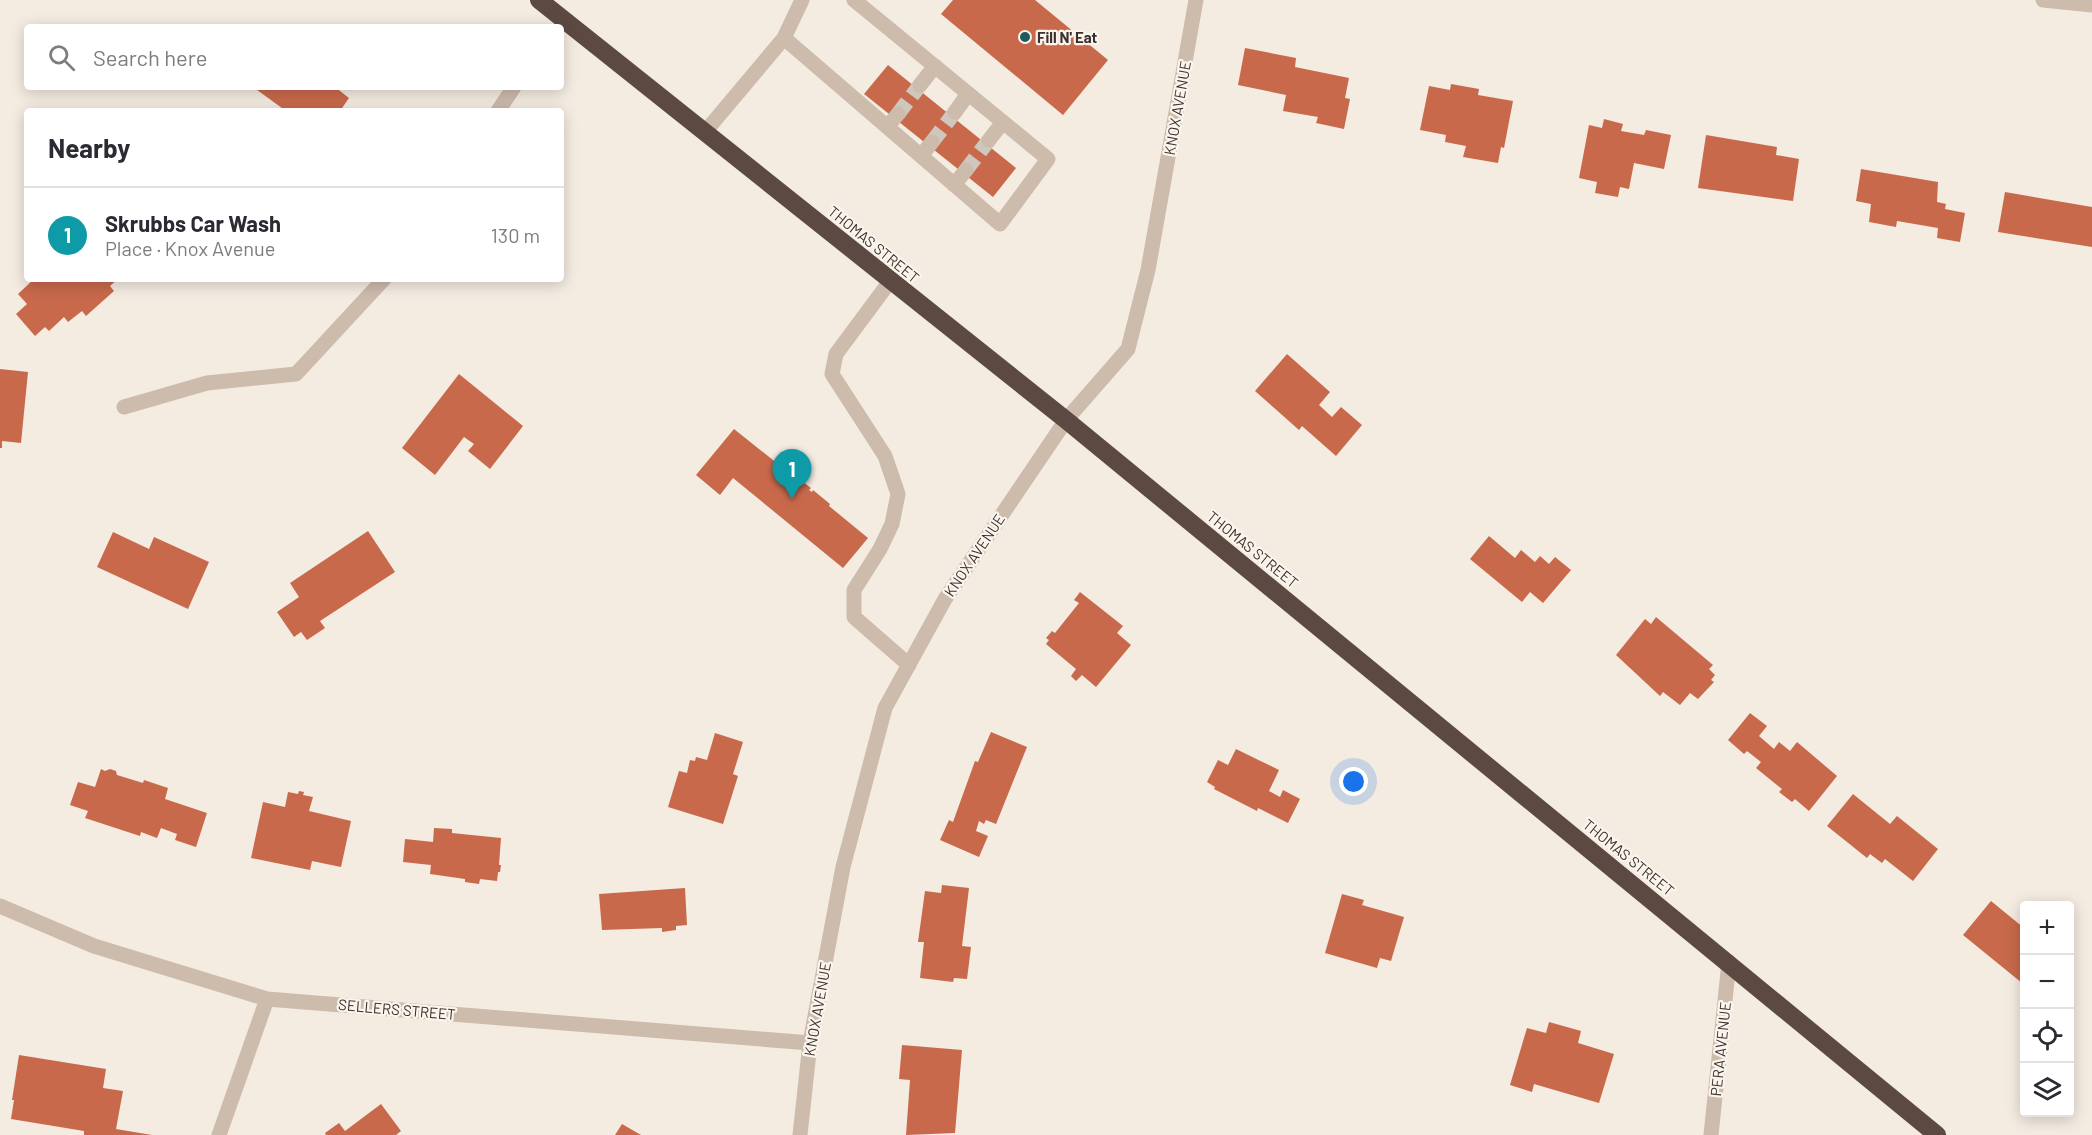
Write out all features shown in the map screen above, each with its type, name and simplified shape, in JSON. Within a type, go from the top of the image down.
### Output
[{"type":"highway","name":"THOMAS STREET","points":[[539,0],[558,22]]},
{"type":"highway","name":"THOMAS STREET","points":[[564,26],[705,132],[1066,420],[1937,1135]]},
{"type":"street","points":[[705,132],[784,38],[802,0]]},
{"type":"street","points":[[784,38],[1000,224],[1048,159],[854,0]]},
{"type":"street","name":"KNOX AVENUE","points":[[800,1135],[810,1043],[843,867],[885,708],[945,599],[1066,420],[1128,349],[1148,270],[1196,0]]},
{"type":"street","points":[[2043,0],[2092,5]]},
{"type":"street","points":[[920,85],[935,66]]},
{"type":"street","points":[[500,108],[512,90]]},
{"type":"street","points":[[955,112],[968,94]]},
{"type":"street","points":[[887,127],[898,114]]},
{"type":"street","points":[[989,140],[1003,122]]},
{"type":"street","points":[[921,156],[932,142]]},
{"type":"street","points":[[954,185],[966,170]]},
{"type":"street","points":[[891,280],[836,354],[832,374],[885,456],[898,494],[892,524],[880,549],[854,590],[854,617],[909,664]]},
{"type":"street","points":[[124,406],[207,383],[296,374],[382,282]]},
{"type":"street","name":"SELLERS STREET","points":[[0,906],[94,946],[267,999],[810,1043]]},
{"type":"street","name":"PERA AVENUE","points":[[1711,1135],[1729,962]]},
{"type":"street","points":[[219,1135],[267,999]]},
{"type":"building","name":"Fill N' Eat","points":[[953,0],[1035,0],[1108,60],[1063,115],[941,14]]},
{"type":"building","points":[[1245,48],[1296,58],[1295,67],[1349,78],[1345,98],[1350,99],[1344,129],[1316,123],[1318,117],[1283,111],[1286,95],[1238,85]]},
{"type":"building","points":[[888,65],[1016,168],[993,197],[864,94]]},
{"type":"building","points":[[1451,84],[1479,89],[1478,95],[1513,101],[1504,148],[1501,147],[1498,163],[1463,157],[1466,146],[1445,142],[1446,135],[1420,130],[1429,86],[1450,90]]},
{"type":"building","points":[[257,90],[339,90],[349,98],[342,108],[282,108]]},
{"type":"building","points":[[1604,119],[1623,124],[1621,131],[1644,135],[1646,130],[1671,135],[1664,169],[1634,163],[1629,189],[1620,187],[1618,197],[1595,193],[1597,182],[1579,178],[1589,125],[1602,128]]},
{"type":"building","points":[[1706,135],[1777,147],[1776,155],[1799,159],[1793,201],[1698,188]]},
{"type":"building","points":[[1861,169],[1938,182],[1937,202],[1946,204],[1945,209],[1965,213],[1960,242],[1937,238],[1938,228],[1897,221],[1896,227],[1869,222],[1871,204],[1856,201]]},
{"type":"building","points":[[2005,192],[2092,207],[2092,247],[1998,232]]},
{"type":"building","points":[[31,282],[115,282],[110,286],[114,291],[86,316],[82,311],[68,322],[64,317],[49,331],[45,327],[35,336],[16,314],[27,304],[18,294]]},
{"type":"building","points":[[1287,354],[1330,392],[1319,405],[1332,417],[1341,407],[1362,425],[1336,456],[1302,426],[1299,430],[1255,391]]},
{"type":"building","points":[[0,369],[28,372],[21,443],[2,441],[2,448],[0,448]]},
{"type":"building","points":[[459,374],[523,426],[490,469],[468,451],[474,444],[464,437],[435,475],[402,448]]},
{"type":"building","points":[[734,429],[811,488],[809,490],[812,492],[813,490],[868,538],[843,568],[733,478],[720,495],[696,475]]},
{"type":"building","points":[[368,531],[395,572],[320,621],[325,628],[307,640],[301,632],[294,637],[277,612],[299,597],[290,583]]},
{"type":"building","points":[[113,532],[149,549],[154,537],[209,562],[188,609],[97,567]]},
{"type":"building","points":[[1489,536],[1515,558],[1521,550],[1535,562],[1540,556],[1549,564],[1555,557],[1571,570],[1543,603],[1530,592],[1522,602],[1470,559]]},
{"type":"building","points":[[1080,592],[1123,626],[1117,633],[1131,645],[1096,687],[1082,675],[1076,681],[1071,676],[1076,669],[1046,644],[1049,640],[1046,638],[1052,631],[1055,633],[1079,603],[1074,600]]},
{"type":"building","points":[[1656,617],[1713,665],[1709,669],[1715,675],[1711,680],[1714,682],[1698,699],[1690,693],[1680,705],[1663,692],[1660,696],[1616,655],[1645,619],[1651,624]]},
{"type":"building","points":[[1750,713],[1767,726],[1759,736],[1774,749],[1779,742],[1790,751],[1797,742],[1837,776],[1809,811],[1795,799],[1792,802],[1779,792],[1782,789],[1756,768],[1761,762],[1747,751],[1744,754],[1728,740]]},
{"type":"building","points":[[991,732],[1027,747],[996,824],[986,820],[984,824],[979,821],[976,831],[988,836],[979,857],[940,840],[949,820],[953,822],[975,761],[978,762]]},
{"type":"building","points":[[715,733],[743,742],[733,774],[738,776],[723,824],[668,807],[679,771],[687,773],[690,760],[695,761],[696,757],[707,760]]},
{"type":"building","points":[[1236,749],[1279,770],[1269,791],[1280,797],[1283,790],[1300,799],[1288,823],[1258,808],[1257,811],[1214,789],[1215,787],[1207,782],[1218,760],[1228,765]]},
{"type":"building","points":[[101,769],[105,771],[110,769],[116,771],[117,775],[143,783],[144,780],[168,788],[165,799],[207,813],[196,847],[175,840],[177,834],[161,828],[157,838],[141,832],[140,836],[85,818],[88,811],[70,805],[78,782],[95,787]]},
{"type":"building","points":[[299,791],[304,792],[303,795],[313,797],[309,811],[351,821],[341,867],[312,861],[310,870],[251,858],[263,802],[285,807],[288,792],[298,794]]},
{"type":"building","points":[[1853,794],[1890,824],[1897,816],[1938,849],[1913,881],[1885,859],[1882,863],[1870,854],[1867,858],[1827,826]]},
{"type":"building","points":[[434,828],[452,829],[452,833],[501,838],[499,865],[501,865],[497,881],[480,879],[479,884],[465,882],[465,879],[430,874],[431,865],[403,862],[405,839],[433,842]]},
{"type":"building","points":[[942,885],[969,888],[962,946],[971,947],[967,979],[954,978],[953,982],[920,978],[924,942],[918,942],[925,891],[941,893]]},
{"type":"building","points":[[685,888],[687,925],[676,926],[676,930],[662,932],[662,928],[602,930],[599,894]]},
{"type":"building","points":[[1342,894],[1364,900],[1362,905],[1404,917],[1391,961],[1380,958],[1377,968],[1325,953]]},
{"type":"building","points":[[1991,901],[2020,925],[2020,981],[1963,935]]},
{"type":"building","points":[[1549,1022],[1581,1031],[1578,1043],[1614,1054],[1599,1103],[1534,1084],[1532,1092],[1510,1085],[1527,1028],[1546,1033]]},
{"type":"building","points":[[902,1045],[962,1050],[955,1133],[906,1135],[910,1080],[899,1079]]},
{"type":"building","points":[[19,1055],[106,1069],[103,1088],[123,1091],[116,1129],[152,1135],[84,1135],[84,1131],[11,1119]]},
{"type":"building","points":[[381,1104],[401,1131],[396,1135],[326,1135],[325,1133],[339,1123],[345,1131]]},
{"type":"building","points":[[622,1124],[641,1135],[615,1135]]},
{"type":"tunnel","points":[[898,114],[920,85]]},
{"type":"tunnel","points":[[932,142],[955,112]]},
{"type":"tunnel","points":[[966,170],[989,140]]},
{"type":"place","name":"Fill N' Eat","points":[[1025,37]]},
{"type":"place","name":"Skrubbs Car Wash","points":[[792,499]]}]
